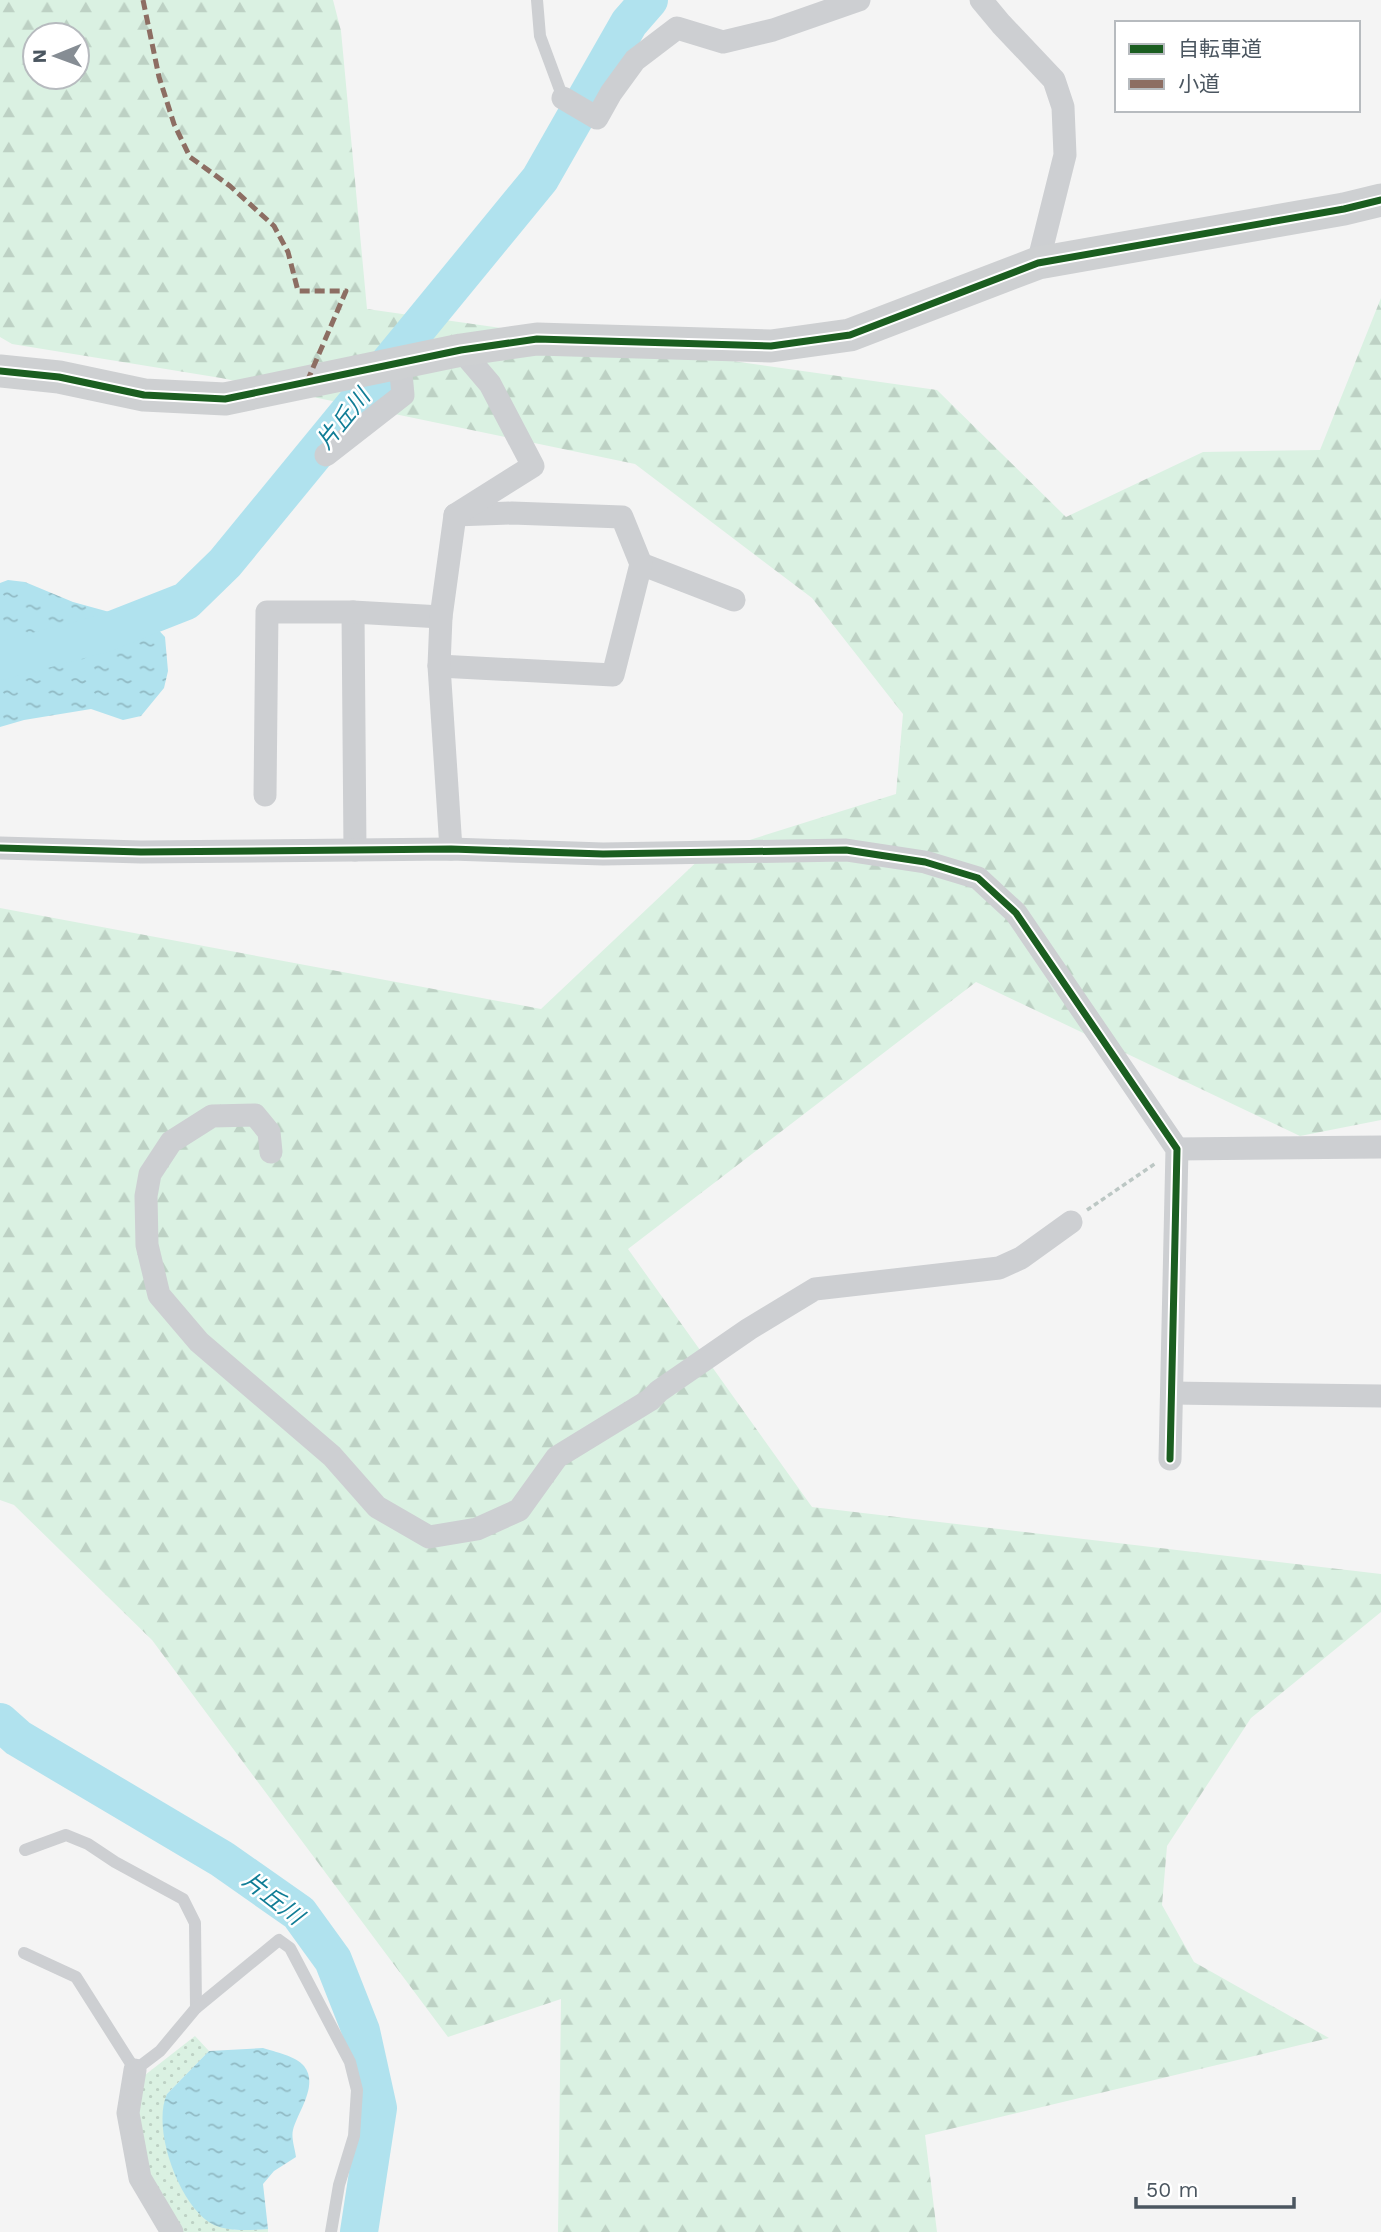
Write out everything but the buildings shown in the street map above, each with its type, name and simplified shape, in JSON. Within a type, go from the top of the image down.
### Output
[{"type":"street","points":[[564,98],[597,118],[635,60],[677,28],[723,42],[773,30],[859,0]]},
{"type":"street","points":[[981,0],[1054,80],[1063,107],[1065,155],[1038,263]]},
{"type":"street","points":[[0,371],[59,377],[144,395],[225,399],[461,350],[537,339],[771,346],[850,335],[1038,263],[1344,209],[1381,200]]},
{"type":"street","points":[[455,515],[533,466],[490,384],[461,350]]},
{"type":"street","points":[[326,454],[403,395],[400,363]]},
{"type":"street","points":[[439,666],[613,675],[641,564],[622,517],[512,513],[455,515]]},
{"type":"street","points":[[451,849],[439,666],[441,617],[455,515]]},
{"type":"street","points":[[641,564],[734,600]]},
{"type":"street","points":[[265,795],[267,612],[353,612],[441,617]]},
{"type":"street","points":[[353,612],[355,850]]},
{"type":"street","points":[[0,848],[141,852],[451,849],[603,854],[846,850],[925,862],[978,878],[1016,914],[1177,1149],[1170,1459]]},
{"type":"street","points":[[271,1152],[269,1132],[255,1115],[212,1116],[171,1142],[150,1174],[146,1196],[147,1244],[159,1295],[199,1342],[332,1456],[377,1507],[429,1537],[477,1529],[519,1510],[557,1457],[650,1400],[749,1329],[816,1289],[999,1268],[1021,1258],[1071,1222]]},
{"type":"street","points":[[1177,1149],[1381,1147]]},
{"type":"street","points":[[1172,1394],[1381,1396]]},
{"type":"street","points":[[135,2070],[128,2113],[140,2178],[172,2232]]},
{"type":"lane","points":[[537,0],[540,36],[564,98]]},
{"type":"lane","points":[[25,1850],[66,1835],[88,1844],[183,1899],[195,1923],[196,2008]]},
{"type":"lane","points":[[24,1953],[76,1977],[135,2070],[160,2051],[196,2008],[279,1940],[290,1948],[350,2062],[357,2090],[354,2136],[339,2185],[331,2232]]},
{"type":"path","points":[[1071,1222],[1177,1149]]},
{"type":"green space","points":[[0,0],[333,0],[341,31],[367,309],[937,390],[1066,517],[1203,452],[1320,450],[1381,298],[1381,1120],[1300,1136],[976,982],[628,1249],[812,1507],[1381,1574],[1381,1612],[1251,1718],[1167,1846],[1162,1905],[1194,1962],[1329,2038],[925,2135],[937,2232],[558,2232],[561,1999],[448,2037],[152,1640],[14,1505],[0,1500],[0,908],[541,1009],[705,854],[896,794],[903,714],[812,598],[635,464],[221,378],[12,344],[0,337]]},
{"type":"green space","points":[[195,2036],[209,2051],[167,2094],[234,2230],[268,2229],[268,2232],[180,2232],[145,2175],[134,2140],[145,2075]]},
{"type":"water","points":[[8,580],[25,582],[73,602],[153,624],[165,637],[168,671],[164,688],[141,716],[123,720],[91,709],[24,720],[0,727],[0,583]]},
{"type":"water","points":[[263,2048],[296,2060],[308,2073],[306,2098],[293,2133],[296,2157],[274,2171],[263,2184],[268,2229],[227,2229],[214,2225],[202,2216],[180,2185],[166,2146],[163,2109],[167,2094],[209,2051]]},
{"type":"waterway","name":"片丘川","points":[[0,661],[102,634],[186,601],[225,563],[540,179],[629,23],[649,0]]},
{"type":"waterway","name":"片丘川","points":[[0,1722],[18,1738],[222,1859],[299,1913],[333,1960],[361,2031],[378,2108],[359,2232]]},
{"type":"marked path","points":[[143,0],[159,77],[174,124],[190,157],[230,186],[274,226],[288,252],[298,291],[346,291],[306,384]]},
{"type":"cycle path","points":[[0,371],[59,377],[144,395],[225,399],[461,350],[537,339],[771,346],[850,335],[1038,263],[1344,209],[1381,200]]},
{"type":"cycle path","points":[[0,848],[141,852],[451,849],[603,854],[846,850],[925,862],[978,878],[1016,913],[1177,1149],[1170,1459]]}]
